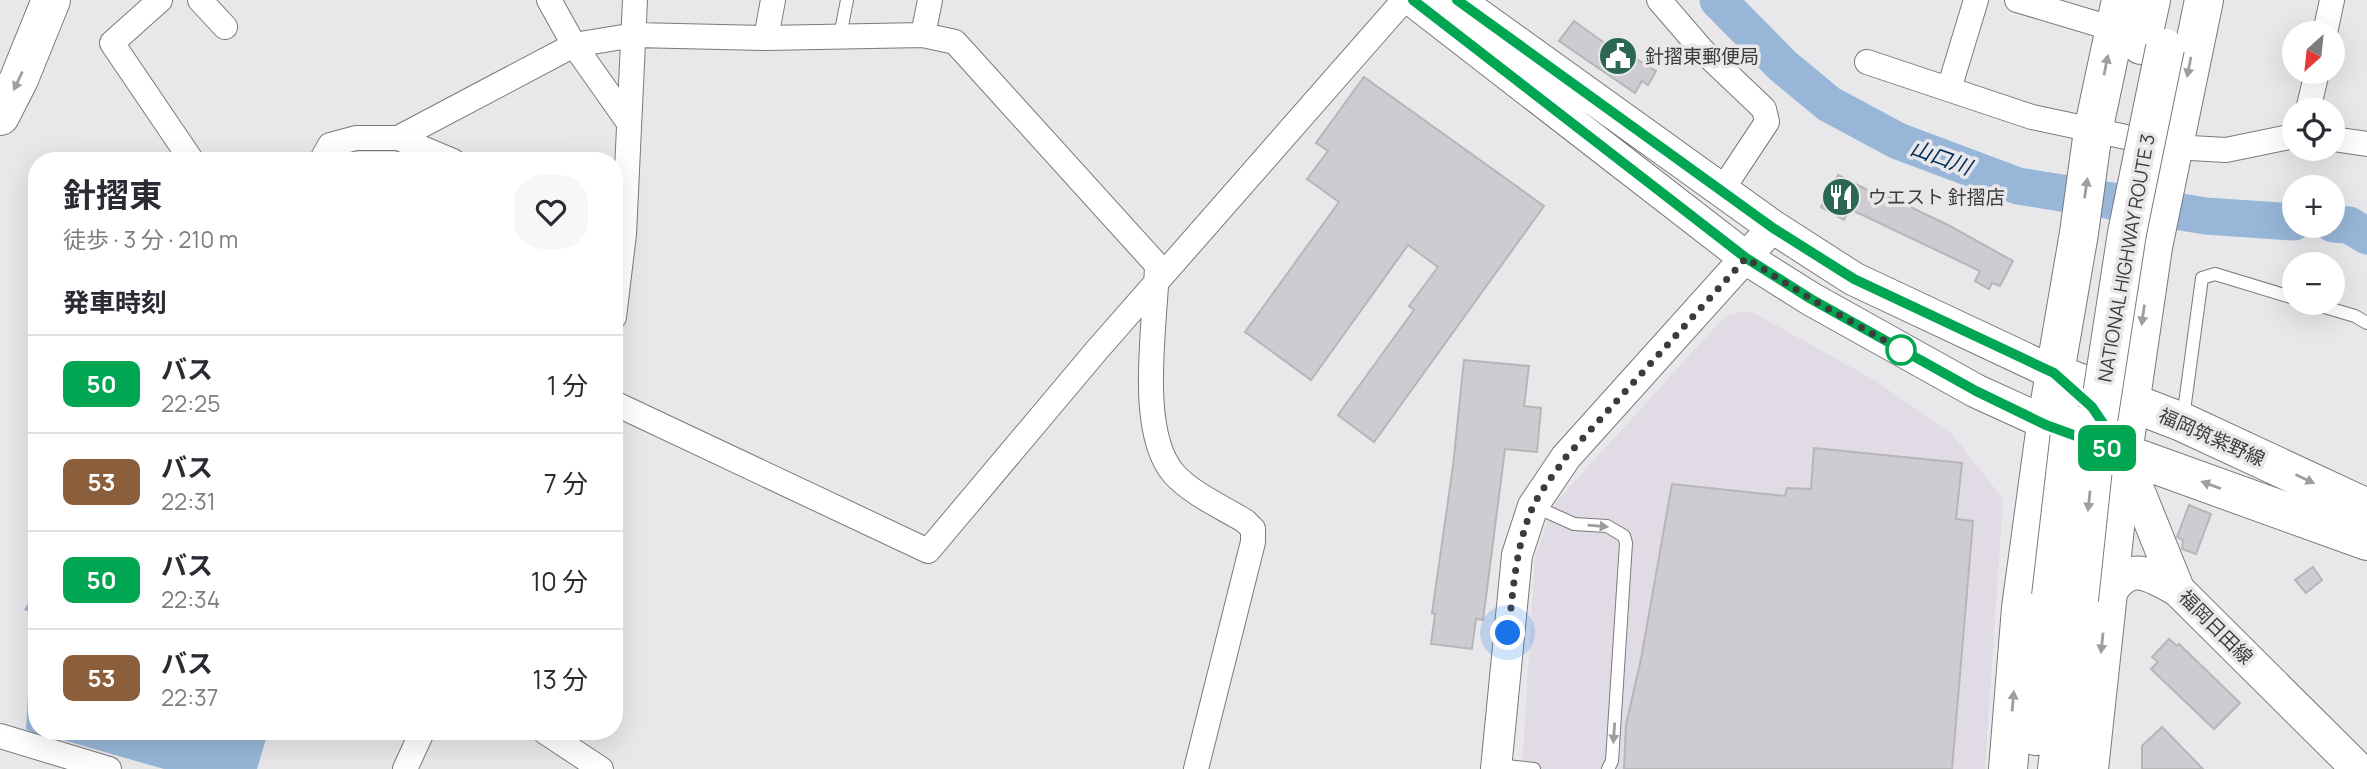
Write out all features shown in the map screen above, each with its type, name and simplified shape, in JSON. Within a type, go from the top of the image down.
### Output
[{"type":"main road","points":[[0,59],[26,0]]},
{"type":"main road","points":[[0,116],[19,79],[51,0]]},
{"type":"main road","points":[[1413,0],[1746,258],[1811,299],[1952,378],[2046,425],[2367,541]]},
{"type":"main road","name":"福岡日田線","points":[[1457,0],[1773,228],[1854,279],[2054,373],[2092,407],[2123,453],[2178,590],[2358,769]]},
{"type":"main road","name":"NATIONAL HIGHWAY ROUTE 3","points":[[2057,769],[2098,421],[2119,287],[2135,30],[2151,0]]},
{"type":"main road","name":"NATIONAL HIGHWAY ROUTE 3","points":[[2135,30],[2176,0]]},
{"type":"main road","points":[[2089,769],[2079,598],[2123,453],[2153,247],[2204,0]]},
{"type":"main road","points":[[2007,769],[2021,608],[2046,425],[2093,136],[2135,30]]},
{"type":"main road","name":"福岡筑紫野線","points":[[2054,373],[2182,422],[2367,508]]},
{"type":"main road","points":[[2079,598],[2136,573],[2154,576],[2178,590]]},
{"type":"main road","name":"NATIONAL HIGHWAY ROUTE 3","points":[[2032,769],[2079,598]]},
{"type":"street","points":[[160,0],[112,44],[186,152]]},
{"type":"street","points":[[200,0],[225,27]]},
{"type":"street","points":[[549,0],[574,45],[629,123]]},
{"type":"street","points":[[623,188],[635,35],[635,0]]},
{"type":"street","points":[[766,38],[773,0]]},
{"type":"street","points":[[923,35],[930,0]]},
{"type":"street","points":[[623,407],[928,551],[1156,283],[1404,0]]},
{"type":"street","points":[[1659,0],[1703,51],[1764,109],[1767,122],[1722,190]]},
{"type":"street","points":[[1949,89],[1976,0]]},
{"type":"street","points":[[2017,0],[2135,30]]},
{"type":"street","points":[[2328,21],[2332,0]]},
{"type":"street","points":[[398,138],[574,45],[635,35],[766,38],[923,35],[955,42],[1157,265],[1151,412],[1162,455],[1172,472],[1184,484],[1245,521],[1253,530],[1196,769]]},
{"type":"street","points":[[1867,62],[2093,136],[2171,154],[2226,150],[2282,138]]},
{"type":"street","points":[[326,152],[330,145],[356,138],[398,138],[431,152]]},
{"type":"street","points":[[2345,141],[2367,144]]},
{"type":"street","points":[[1496,767],[1517,555],[1533,506],[1566,457],[1773,228]]},
{"type":"street","points":[[0,736],[109,769]]},
{"type":"street","points":[[405,769],[418,740]]},
{"type":"street","points":[[557,740],[601,769]]},
{"type":"lane","points":[[840,36],[847,0]]},
{"type":"lane","points":[[2182,422],[2202,278],[2215,274],[2282,294]]},
{"type":"lane","points":[[2345,313],[2367,323]]},
{"type":"lane","points":[[1533,506],[1574,524],[1607,526],[1624,536],[1626,543],[1612,761],[1608,769]]},
{"type":"lane","points":[[1496,767],[1534,769]]},
{"type":"shaded area","points":[[1745,311],[1754,313],[1874,380],[1952,434],[2003,499],[1985,769],[1522,769],[1535,557],[1555,503],[1719,323],[1727,316]]},
{"type":"water","points":[[28,696],[28,730],[26,729]]},
{"type":"water","points":[[63,740],[266,740],[257,769],[164,769]]},
{"type":"building","points":[[1574,21],[1610,47],[1612,44],[1656,71],[1648,85],[1642,81],[1635,93],[1559,41]]},
{"type":"building","points":[[1364,77],[1544,206],[1374,442],[1338,415],[1414,310],[1409,306],[1438,267],[1408,245],[1311,380],[1245,332],[1339,202],[1307,179],[1328,151],[1316,143]]},
{"type":"building","points":[[1838,175],[1948,225],[2013,261],[2000,286],[1992,283],[1989,289],[1975,281],[1980,271],[1850,209],[1844,220],[1821,207]]},
{"type":"building","points":[[1464,360],[1529,366],[1524,406],[1541,408],[1537,452],[1505,449],[1483,620],[1476,619],[1472,649],[1431,644],[1435,614],[1432,613],[1453,466]]},
{"type":"building","points":[[1814,448],[1962,463],[1956,519],[1973,521],[1952,769],[1624,769],[1626,725],[1641,659],[1672,484],[1785,496],[1787,488],[1811,489]]},
{"type":"building","points":[[2189,505],[2211,514],[2196,554],[2182,549],[2183,540],[2177,537]]},
{"type":"building","points":[[2313,567],[2322,580],[2306,593],[2295,580]]},
{"type":"building","points":[[2169,639],[2177,646],[2179,644],[2240,703],[2214,729],[2151,669],[2158,662],[2152,657]]},
{"type":"building","points":[[2162,727],[2203,769],[2142,769],[2142,746]]},
{"type":"waterway","name":"山口川","points":[[1718,0],[1783,66],[1829,104],[1898,141],[2018,186],[2206,216],[2282,221]]},
{"type":"waterway","name":"山口川","points":[[2345,225],[2367,236]]},
{"type":"bus line","name":"50","points":[[1413,0],[1746,258],[1811,299],[1976,391],[2046,425],[2123,453],[2092,407],[2054,373],[1854,279],[1773,228],[1457,0]]},
{"type":"place","name":"針摺東郵便局","points":[[1618,56]]},
{"type":"place","name":"ウエスト 針摺店","points":[[1841,197]]},
{"type":"route","points":[[1508,633],[1517,555],[1529,515],[1542,490],[1566,457],[1746,258],[1811,299],[1905,352],[1901,350]]}]
